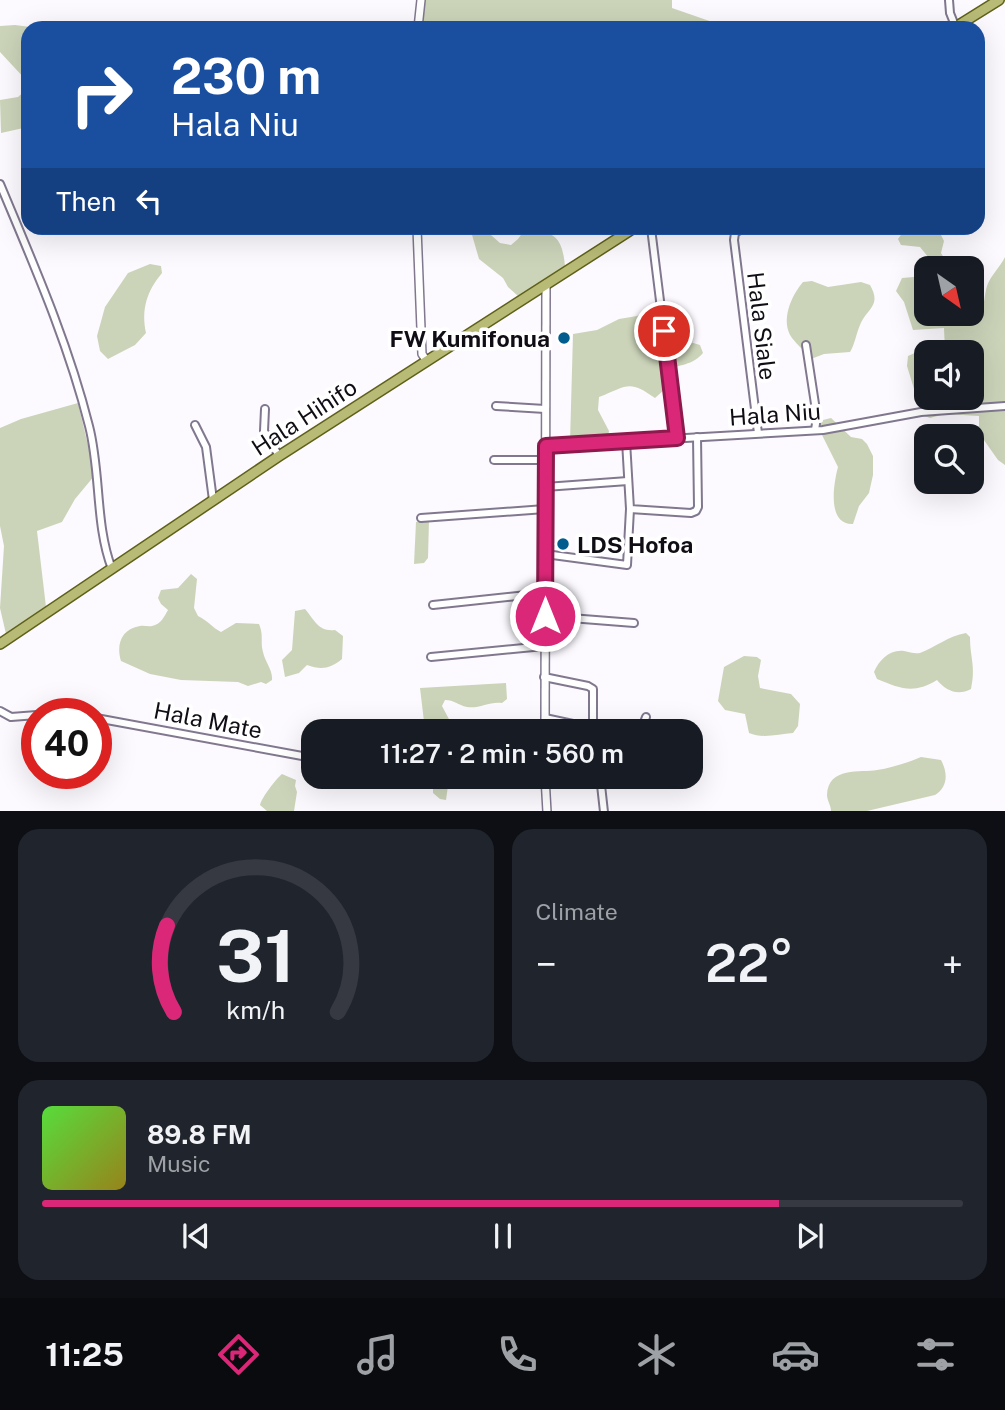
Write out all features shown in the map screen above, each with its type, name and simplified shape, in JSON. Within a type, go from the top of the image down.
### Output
[{"type":"main road","points":[[967,21],[1002,1]]},
{"type":"main road","name":"Hala Hihifo","points":[[0,644],[279,456],[623,235]]},
{"type":"street","points":[[419,21],[421,0]]},
{"type":"street","points":[[949,0],[953,21]]},
{"type":"street","points":[[0,184],[21,234]]},
{"type":"street","points":[[21,235],[47,296],[88,424],[96,459],[105,545],[111,569]]},
{"type":"street","points":[[417,235],[422,354],[426,360]]},
{"type":"street","points":[[652,235],[677,438]]},
{"type":"street","name":"Hala Siale","points":[[735,235],[758,433]]},
{"type":"street","points":[[546,284],[544,677],[545,718],[551,719]]},
{"type":"street","points":[[806,345],[817,417],[815,430]]},
{"type":"street","name":"Hala Niu","points":[[546,446],[815,430],[920,412],[1005,406]]},
{"type":"street","points":[[496,407],[545,409]]},
{"type":"street","points":[[265,410],[264,431],[279,456]]},
{"type":"street","points":[[195,425],[206,447],[213,500]]},
{"type":"street","points":[[629,509],[691,513],[696,511],[697,437]]},
{"type":"street","points":[[545,554],[627,565],[629,509],[626,441]]},
{"type":"street","points":[[494,460],[545,460]]},
{"type":"street","points":[[545,487],[628,481]]},
{"type":"street","points":[[421,518],[545,509]]},
{"type":"street","points":[[433,605],[545,593]]},
{"type":"street","points":[[545,616],[634,623]]},
{"type":"street","points":[[431,657],[544,646]]},
{"type":"street","points":[[544,677],[588,686],[593,690],[593,719]]},
{"type":"street","points":[[0,711],[11,717],[21,716]]},
{"type":"street","name":"Hala Mate","points":[[112,721],[301,756]]},
{"type":"street","points":[[546,789],[547,811]]},
{"type":"street","points":[[601,789],[604,811]]},
{"type":"green space","points":[[425,0],[672,0],[672,8],[709,21],[422,21]]},
{"type":"green space","points":[[0,26],[21,26],[21,75],[0,52]]},
{"type":"green space","points":[[21,94],[21,129],[1,133],[0,100]]},
{"type":"green space","points":[[472,235],[491,235],[500,243],[511,245],[521,235],[552,235],[562,248],[565,266],[518,296],[503,278],[479,259]]},
{"type":"green space","points":[[901,235],[941,235],[944,241],[943,256],[927,256],[920,247],[901,245],[898,239]]},
{"type":"green space","points":[[1005,257],[1005,465],[998,460],[984,440],[984,424],[979,424],[979,416],[945,414],[930,418],[922,415],[920,410],[984,410],[984,340],[944,340],[944,328],[913,330],[904,302],[896,291],[902,278],[914,277],[914,326],[984,326],[984,300],[989,282]]},
{"type":"green space","points":[[150,264],[161,266],[162,273],[146,301],[146,333],[135,345],[108,359],[100,351],[97,336],[105,307],[128,273]]},
{"type":"green space","points":[[812,281],[828,287],[861,282],[870,285],[874,302],[860,325],[850,352],[824,354],[811,359],[792,338],[787,324],[788,309],[803,282]]},
{"type":"green space","points":[[671,306],[684,322],[690,342],[700,345],[703,353],[693,361],[667,371],[662,376],[664,390],[655,398],[633,386],[622,387],[599,397],[598,410],[609,431],[608,437],[570,442],[573,334],[597,330],[619,319]]},
{"type":"green space","points":[[914,353],[914,389],[907,366],[908,356]]},
{"type":"green space","points":[[78,403],[95,475],[75,499],[62,522],[37,531],[46,607],[6,634],[0,608],[4,546],[0,526],[0,428],[21,419]]},
{"type":"green space","points":[[831,418],[851,437],[862,439],[873,456],[869,493],[859,506],[853,524],[844,522],[835,510],[834,492],[838,467],[818,427],[823,420]]},
{"type":"green space","points":[[429,520],[428,558],[424,563],[414,564],[416,522]]},
{"type":"green space","points":[[191,574],[197,579],[194,608],[198,616],[221,632],[236,623],[259,624],[263,652],[272,680],[266,684],[261,682],[248,686],[238,682],[181,680],[150,674],[121,661],[119,649],[124,634],[134,628],[160,622],[168,610],[158,598],[161,590],[178,588]]},
{"type":"green space","points":[[305,609],[321,627],[335,630],[343,636],[342,659],[325,668],[307,665],[299,673],[285,677],[282,660],[292,650],[295,611]]},
{"type":"green space","points":[[966,633],[970,637],[973,674],[971,689],[952,691],[937,680],[921,687],[907,688],[877,679],[874,672],[876,668],[890,654],[899,651],[920,653]]},
{"type":"green space","points":[[744,656],[761,660],[758,676],[760,688],[791,694],[800,704],[798,726],[793,733],[765,736],[749,733],[745,714],[725,710],[718,701],[724,667]]},
{"type":"green space","points":[[506,683],[507,699],[502,703],[471,707],[445,700],[442,706],[449,719],[424,719],[420,688]]},
{"type":"green space","points":[[921,757],[941,760],[943,765],[946,775],[944,784],[935,795],[867,811],[831,811],[827,795],[829,786],[839,775],[888,768]]},
{"type":"green space","points":[[282,774],[296,780],[294,811],[267,811],[260,805],[261,802]]},
{"type":"green space","points":[[433,789],[448,789],[446,800],[433,793]]},
{"type":"place","name":"FW Kumifonua","points":[[564,338]]},
{"type":"place","name":"LDS Hofoa","points":[[563,544]]},
{"type":"route","points":[[545,616],[546,446],[677,438],[664,331]]}]
